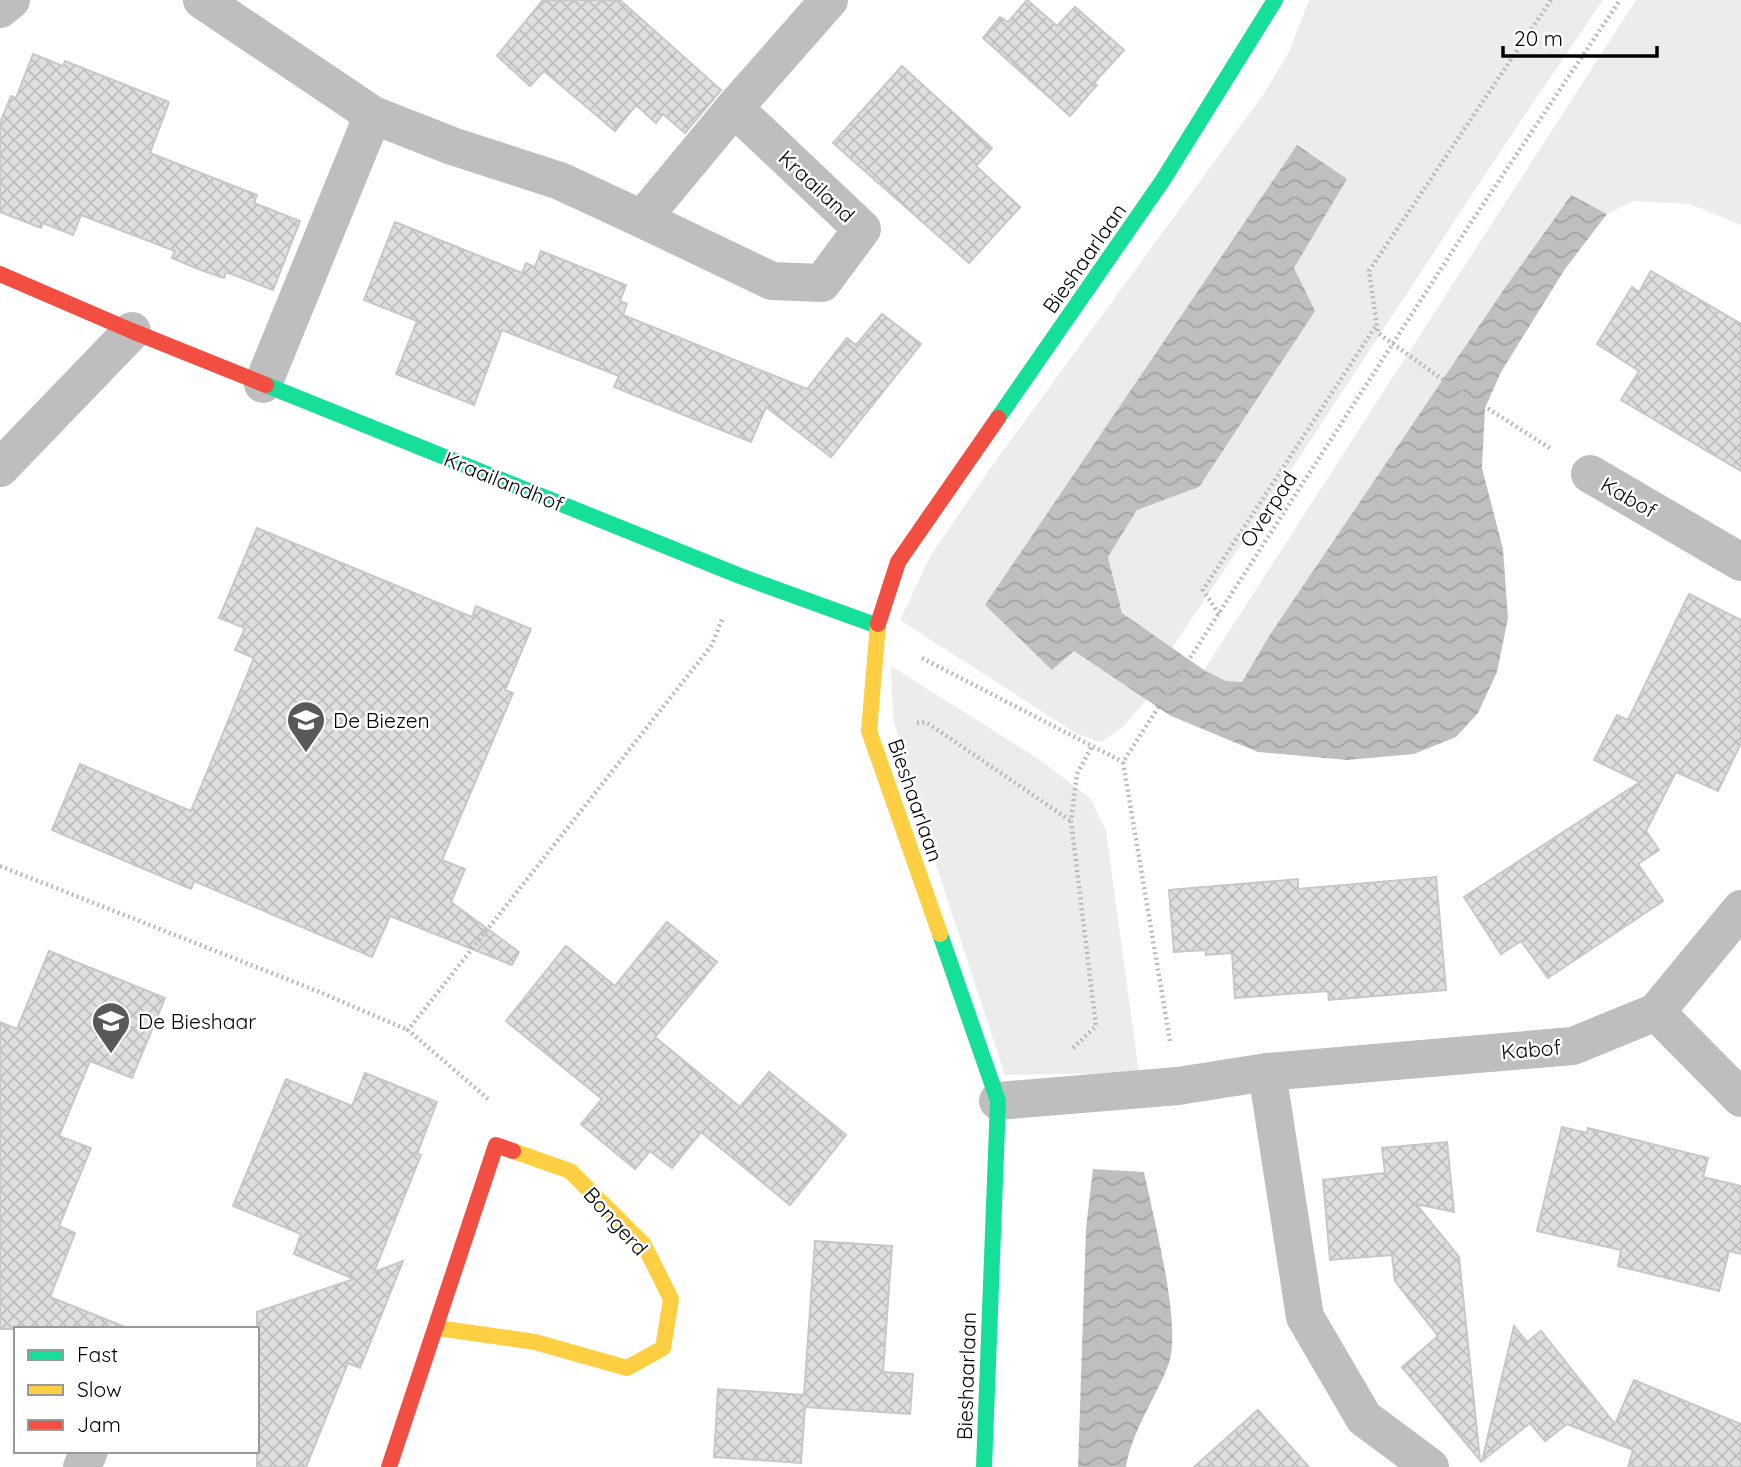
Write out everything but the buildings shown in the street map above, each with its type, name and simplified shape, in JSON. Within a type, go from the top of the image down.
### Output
[{"type":"street","points":[[0,9],[10,0]]},
{"type":"street","name":"Kraailand","points":[[202,0],[373,116],[452,146],[560,181],[772,281],[822,283],[862,229],[734,108]]},
{"type":"street","points":[[642,219],[734,108],[829,0]]},
{"type":"street","name":"Bieshaarlaan","points":[[984,1467],[998,1101],[869,731],[878,626],[898,562],[1163,180],[1275,0]]},
{"type":"street","points":[[262,384],[373,116]]},
{"type":"street","name":"Kraailandhof","points":[[0,274],[132,331],[740,576],[878,626]]},
{"type":"street","points":[[0,468],[132,331]]},
{"type":"street","name":"Kabof","points":[[1590,474],[1741,562]]},
{"type":"street","name":"Kabof","points":[[998,1101],[1178,1086],[1267,1072],[1573,1046],[1656,1012],[1741,909]]},
{"type":"street","points":[[1656,1012],[1741,1098]]},
{"type":"street","points":[[1267,1072],[1304,1317],[1364,1418],[1430,1467]]},
{"type":"street","points":[[389,1467],[496,1145]]},
{"type":"street","name":"Bongerd","points":[[437,1328],[535,1342],[627,1368],[663,1348],[671,1299],[644,1245],[570,1171],[496,1145]]},
{"type":"path","points":[[1551,0],[1369,271],[1378,333],[1438,377],[1590,474]]},
{"type":"path","name":"Overpad","points":[[1124,762],[1468,227],[1620,0]]},
{"type":"path","points":[[1219,614],[1203,590],[1377,323]]},
{"type":"path","points":[[408,1030],[712,645],[740,576]]},
{"type":"path","points":[[878,626],[915,654],[1124,762],[1178,1086]]},
{"type":"path","points":[[869,731],[926,722],[1071,821]]},
{"type":"path","points":[[1060,1096],[1059,1060],[1097,1026],[1071,821],[1077,774],[1091,746]]},
{"type":"path","points":[[0,866],[317,991],[408,1030],[505,1113],[496,1145]]},
{"type":"shaded area","points":[[1309,0],[1603,0],[1172,648],[1122,613],[1108,557],[1137,510],[1199,487],[1294,268],[1347,179],[985,605],[1052,669],[1074,651],[1147,699],[1122,728],[1101,742],[1077,734],[900,620],[931,555],[989,470],[1263,95],[1289,52]]},
{"type":"shaded area","points":[[1636,0],[1741,0],[1741,225],[1690,204],[1633,201],[1607,214],[1570,195],[1269,636],[1242,682],[1226,681],[1204,670]]},
{"type":"shaded area","points":[[891,666],[1040,760],[1090,798],[1106,831],[1139,1073],[1005,1075],[912,792],[893,718]]},
{"type":"water","points":[[1297,145],[1347,179],[1294,268],[1315,311],[1199,487],[1137,510],[1108,557],[1122,613],[1204,670],[1226,681],[1242,682],[1269,636],[1504,289],[1571,195],[1607,214],[1565,269],[1501,372],[1485,408],[1482,468],[1503,549],[1508,618],[1497,672],[1478,713],[1456,737],[1414,754],[1347,760],[1258,752],[1171,716],[1074,651],[1052,670],[985,605]]},
{"type":"water","points":[[1093,1169],[1144,1172],[1159,1241],[1172,1323],[1169,1363],[1133,1440],[1126,1467],[1078,1467],[1086,1228]]},
{"type":"traffic: fast","points":[[998,418],[1163,180],[1275,0]]},
{"type":"traffic: fast","points":[[266,385],[740,576],[878,626]]},
{"type":"traffic: fast","points":[[940,934],[998,1101],[984,1467]]},
{"type":"traffic: slow","points":[[878,624],[869,731],[940,934]]},
{"type":"traffic: slow","points":[[437,1328],[535,1342],[627,1368],[663,1348],[671,1299],[644,1245],[570,1171],[513,1151]]},
{"type":"traffic: jam","points":[[0,274],[266,385]]},
{"type":"traffic: jam","points":[[878,624],[898,562],[998,418]]},
{"type":"traffic: jam","points":[[389,1467],[496,1145],[513,1151]]},
{"type":"place","name":"De Biezen","points":[[306,754]]},
{"type":"place","name":"De Bieshaar","points":[[111,1055]]}]
